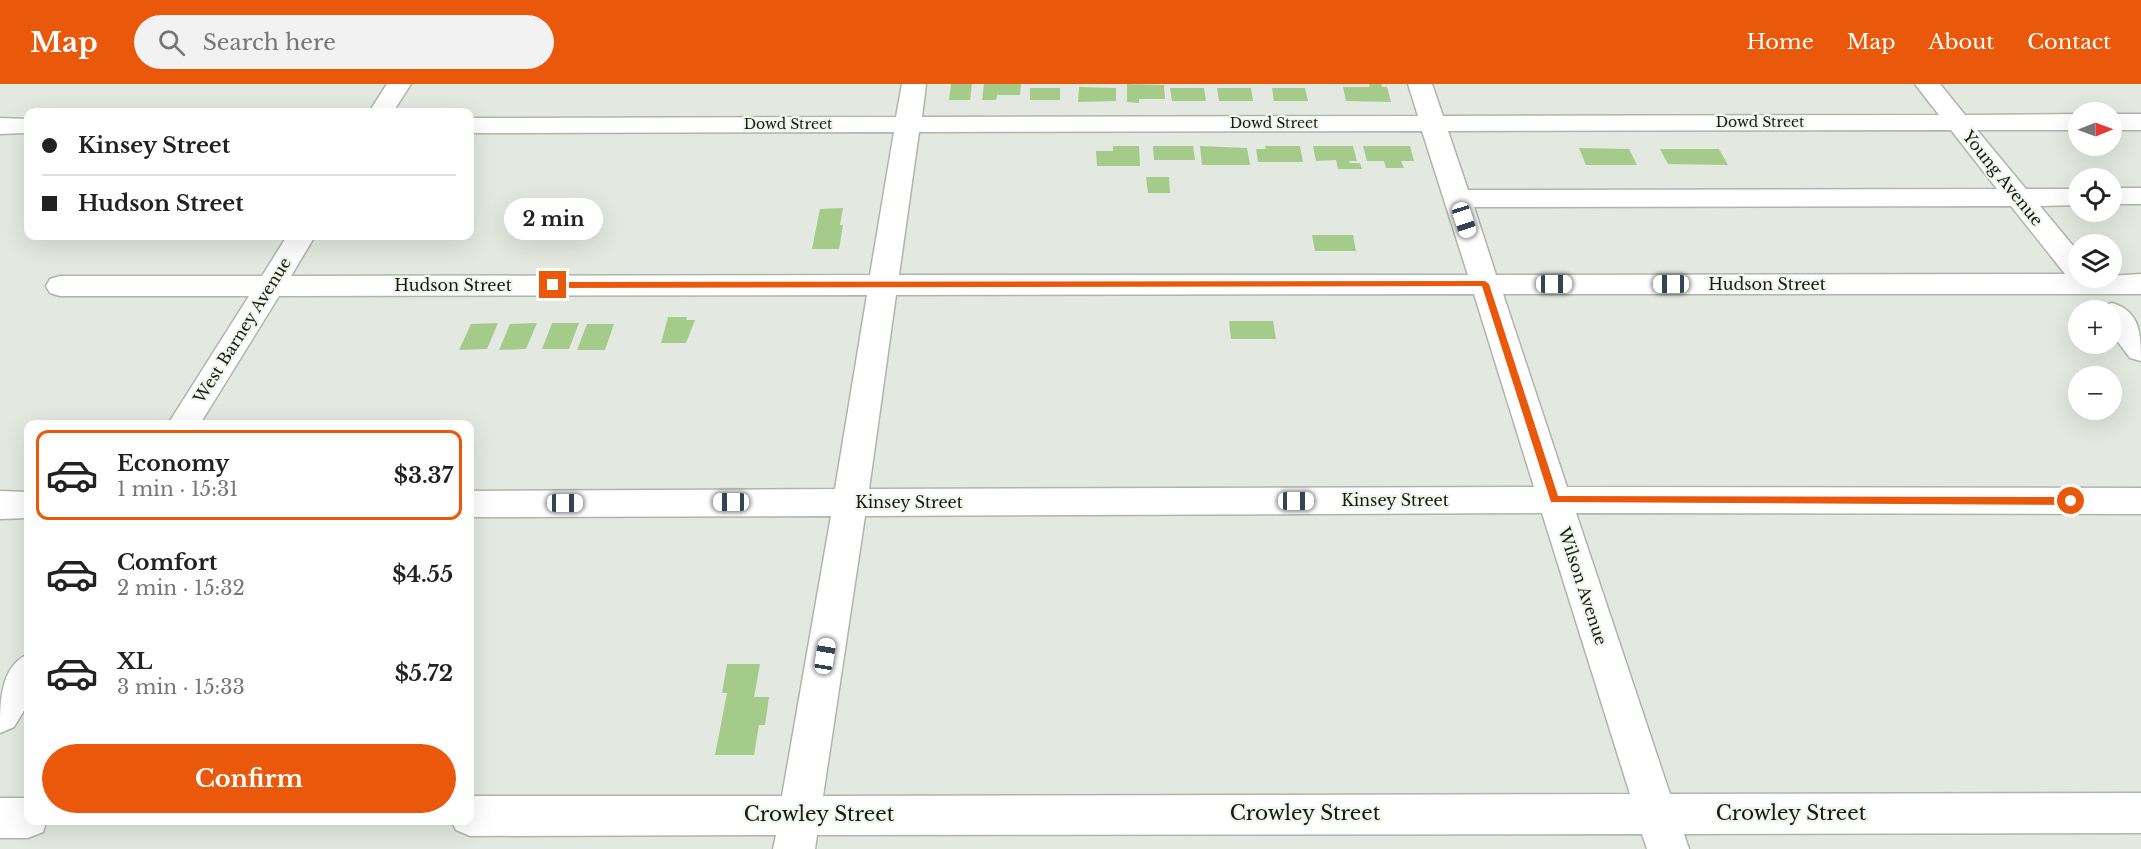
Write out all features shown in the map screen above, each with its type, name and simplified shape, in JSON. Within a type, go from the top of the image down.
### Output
[{"type":"street","points":[[384,108],[399,84]]},
{"type":"street","points":[[796,831],[850,502],[914,84]]},
{"type":"street","name":"Wilson Avenue","points":[[1420,84],[1662,831]]},
{"type":"street","name":"Young Avenue","points":[[1927,84],[2068,258]]},
{"type":"street","name":"Dowd Street","points":[[474,125],[2068,122]]},
{"type":"street","points":[[2122,122],[2141,122]]},
{"type":"street","points":[[0,126],[24,126]]},
{"type":"street","points":[[1457,199],[2068,196]]},
{"type":"street","points":[[2122,196],[2141,196]]},
{"type":"street","name":"West Barney Avenue","points":[[186,420],[298,240]]},
{"type":"street","name":"Hudson Street","points":[[60,286],[1485,284],[2068,278]]},
{"type":"street","name":"Hudson Street","points":[[2122,282],[2141,284]]},
{"type":"street","name":"Young Avenue","points":[[2092,288],[2101,300]]},
{"type":"street","name":"Young Avenue","points":[[2122,326],[2141,350]]},
{"type":"street","name":"Kinsey Street","points":[[474,504],[1555,500],[2141,501]]},
{"type":"street","points":[[0,505],[24,505]]},
{"type":"street","points":[[0,715],[24,677]]},
{"type":"street","name":"Crowley Street","points":[[474,816],[796,831],[1662,831],[2141,813]]},
{"type":"street","points":[[0,818],[24,818]]},
{"type":"building","points":[[951,84],[972,84],[970,100],[949,100]]},
{"type":"building","points":[[984,84],[1021,84],[1020,95],[997,95],[996,100],[982,100]]},
{"type":"building","points":[[1127,84],[1164,85],[1165,99],[1139,99],[1139,103],[1127,102]]},
{"type":"building","points":[[1369,84],[1381,84],[1382,87],[1387,87],[1391,102],[1346,101],[1343,87],[1370,87]]},
{"type":"building","points":[[1079,87],[1116,88],[1116,101],[1078,102]]},
{"type":"building","points":[[1030,88],[1060,88],[1060,100],[1030,100]]},
{"type":"building","points":[[1170,88],[1204,88],[1206,101],[1172,101]]},
{"type":"building","points":[[1217,88],[1251,88],[1253,101],[1219,101]]},
{"type":"building","points":[[1272,88],[1305,88],[1308,101],[1274,101]]},
{"type":"building","points":[[1113,146],[1139,146],[1140,166],[1097,166],[1096,151],[1113,151]]},
{"type":"building","points":[[1153,146],[1193,146],[1195,160],[1154,160]]},
{"type":"building","points":[[1200,146],[1247,148],[1250,165],[1202,165]]},
{"type":"building","points":[[1265,146],[1300,146],[1303,162],[1258,162],[1256,149],[1266,149]]},
{"type":"building","points":[[1313,146],[1353,146],[1357,161],[1349,161],[1360,163],[1362,169],[1338,169],[1336,160],[1316,161]]},
{"type":"building","points":[[1363,146],[1410,146],[1414,161],[1401,161],[1404,168],[1386,168],[1384,161],[1367,161]]},
{"type":"building","points":[[1579,148],[1629,149],[1637,165],[1586,165]]},
{"type":"building","points":[[1660,149],[1719,149],[1728,165],[1668,164]]},
{"type":"building","points":[[1146,177],[1169,177],[1170,193],[1148,193]]},
{"type":"building","points":[[843,208],[839,249],[812,249],[820,209]]},
{"type":"building","points":[[1312,235],[1353,235],[1356,251],[1315,251]]},
{"type":"building","points":[[668,317],[687,317],[686,320],[695,320],[686,343],[661,343]]},
{"type":"building","points":[[1229,321],[1273,321],[1276,339],[1231,339]]},
{"type":"building","points":[[498,323],[487,349],[459,350],[471,324]]},
{"type":"building","points":[[537,323],[526,349],[499,350],[510,324]]},
{"type":"building","points":[[552,323],[579,323],[569,349],[542,349]]},
{"type":"building","points":[[587,324],[614,324],[605,350],[577,350]]},
{"type":"building","points":[[727,664],[760,664],[754,697],[769,697],[765,725],[759,725],[754,755],[715,755],[727,693],[722,693]]},
{"type":"route","points":[[553,285],[1485,284],[1555,500],[2071,501]]}]
